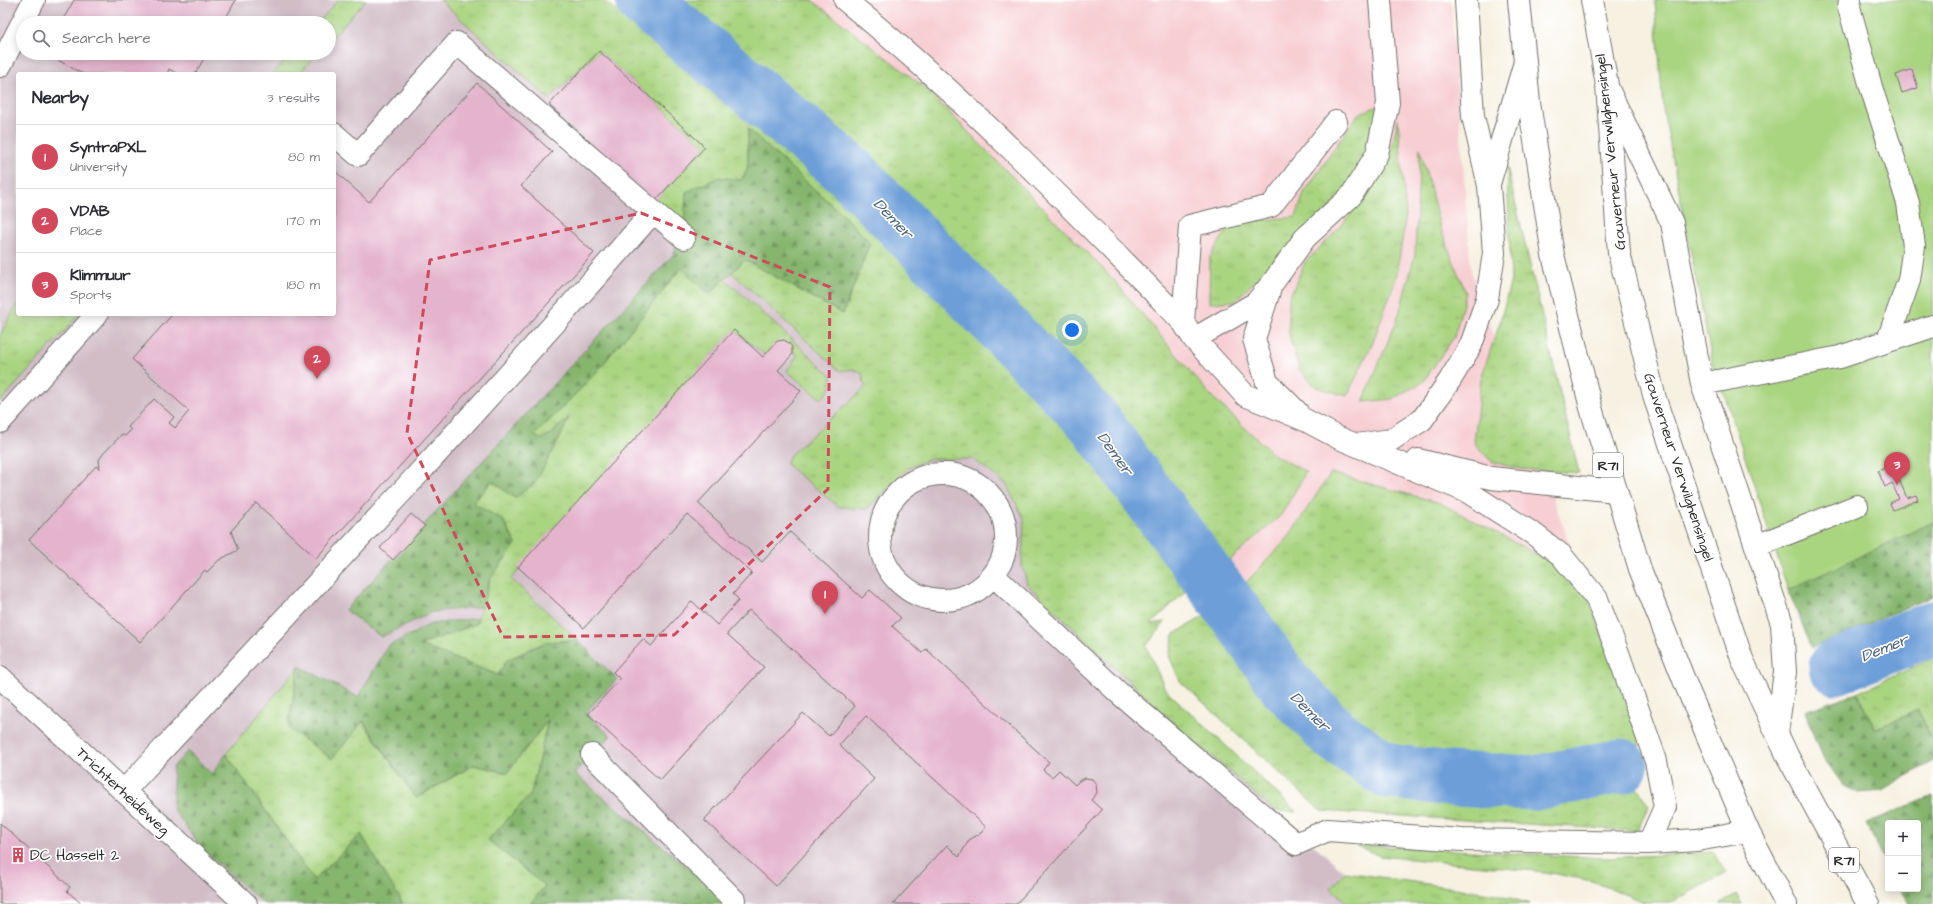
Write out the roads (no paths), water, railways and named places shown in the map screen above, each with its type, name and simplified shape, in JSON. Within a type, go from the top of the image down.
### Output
[{"type":"main road","points":[[26,16],[34,0]]},
{"type":"main road","points":[[844,0],[896,42],[999,138],[1188,330],[1245,395],[1305,420],[1339,438],[1468,492],[1535,535],[1561,555],[1597,599],[1618,653],[1656,761],[1665,807],[1649,843]]},
{"type":"main road","points":[[1188,330],[1256,303],[1305,238],[1351,196],[1377,154],[1388,103],[1380,0]]},
{"type":"main road","points":[[1357,445],[1391,440],[1422,420],[1450,380],[1471,345],[1488,299],[1494,253],[1489,186],[1472,116],[1466,0]]},
{"type":"main road","name":"R71","points":[[1520,0],[1529,103],[1552,254],[1591,408],[1640,569],[1688,690],[1748,831],[1786,904]]},
{"type":"main road","name":"Gouverneur Verwilghensingel","points":[[1592,0],[1607,85],[1619,253],[1655,399],[1742,659],[1788,757],[1868,904]]},
{"type":"main road","points":[[1850,0],[1849,8],[1871,87],[1908,203],[1914,246],[1909,280],[1888,340]]},
{"type":"main road","points":[[0,66],[16,35]]},
{"type":"main road","points":[[336,136],[358,155],[457,43],[684,238]]},
{"type":"main road","points":[[1489,186],[1525,61]]},
{"type":"main road","points":[[1607,85],[1672,223],[1702,384],[1782,624],[1785,672],[1777,733]]},
{"type":"main road","points":[[1188,330],[1190,226],[1271,206],[1336,122]]},
{"type":"main road","points":[[124,791],[369,529],[653,212]]},
{"type":"main road","points":[[1271,285],[1254,339],[1267,382],[1305,420]]},
{"type":"main road","points":[[0,422],[95,316]]},
{"type":"main road","points":[[1702,384],[1840,357],[1933,326]]},
{"type":"main road","points":[[1357,445],[1491,478],[1616,491]]},
{"type":"main road","points":[[946,474],[968,478],[987,491],[1001,510],[1006,533],[1004,556],[994,576],[972,594],[945,601],[918,596],[895,579],[882,555],[880,527],[888,505],[902,488],[923,477],[946,474]]},
{"type":"main road","points":[[1756,546],[1857,506]]},
{"type":"main road","points":[[994,576],[1120,694],[1296,844],[1328,830],[1462,840],[1649,843],[1697,840],[1748,831]]},
{"type":"main road","name":"Trichterheideweg","points":[[0,677],[246,904]]},
{"type":"main road","points":[[592,755],[734,900]]},
{"type":"waterway","name":"Demer","points":[[643,0],[850,172],[1092,419],[1241,621],[1285,684],[1334,734],[1387,771],[1451,779],[1535,783],[1621,766]]},
{"type":"waterway","name":"Demer","points":[[1836,667],[1933,628]]},
{"type":"place","name":"VDAB","points":[[317,379]]},
{"type":"place","name":"Klimmuur","points":[[1897,485]]},
{"type":"place","name":"SyntraPXL","points":[[825,614]]},
{"type":"place","name":"DC Hasselt 2","points":[[18,855]]}]
